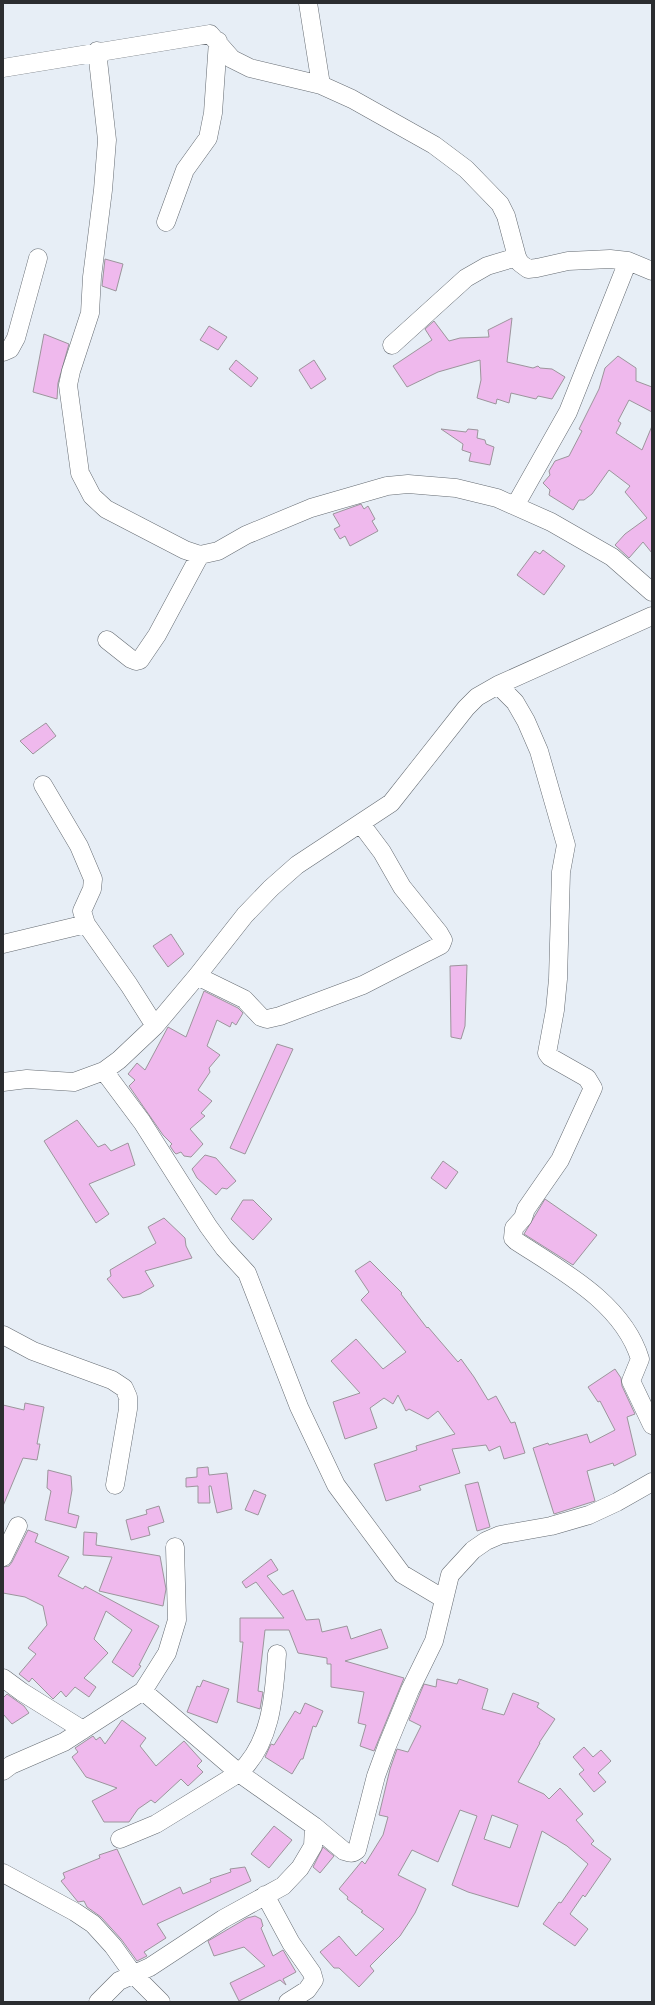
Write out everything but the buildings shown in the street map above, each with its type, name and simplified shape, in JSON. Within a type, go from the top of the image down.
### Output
[{"type":"street","points":[[308,3],[321,85]]},
{"type":"street","points":[[3,68],[210,34],[232,59],[250,68],[321,85],[352,99],[434,145],[466,169],[500,204],[506,216],[517,258],[520,263],[528,269],[568,261],[610,259],[628,261],[652,271]]},
{"type":"street","points":[[166,222],[187,166],[208,138],[213,113],[218,42]]},
{"type":"street","points":[[98,52],[107,140],[103,190],[92,277],[90,313],[71,371],[68,385],[80,473],[92,496],[106,509],[185,550],[200,555],[218,551],[246,535],[311,508],[388,486],[408,484],[456,488],[497,498],[551,522],[612,557],[652,592]]},
{"type":"street","points":[[3,352],[10,349],[16,338],[38,258]]},
{"type":"street","points":[[392,345],[466,278],[487,266],[517,258]]},
{"type":"street","points":[[516,506],[568,412],[628,261]]},
{"type":"street","points":[[107,640],[131,659],[136,661],[140,660],[157,635],[200,555]]},
{"type":"street","points":[[3,1082],[27,1079],[74,1082],[104,1070],[119,1060],[155,1026],[245,915],[271,888],[297,865],[391,803],[466,708],[477,697],[498,685],[652,616]]},
{"type":"street","points":[[498,685],[515,702],[529,727],[539,751],[566,845],[561,872],[557,987],[547,1053],[550,1057],[587,1078],[593,1088],[560,1160],[526,1209],[523,1218],[514,1228],[513,1238],[566,1273],[600,1300],[622,1326],[636,1346],[640,1359],[632,1377],[632,1385],[652,1425]]},
{"type":"street","points":[[43,785],[79,846],[93,880],[92,889],[82,911],[86,924],[129,985],[155,1026]]},
{"type":"street","points":[[197,976],[244,999],[261,1017],[267,1019],[280,1016],[363,985],[441,945],[443,940],[439,933],[402,887],[382,852],[361,824]]},
{"type":"street","points":[[3,944],[86,924]]},
{"type":"street","points":[[104,1070],[142,1122],[208,1226],[224,1248],[247,1273],[299,1407],[336,1485],[402,1574],[444,1599]]},
{"type":"street","points":[[3,1335],[33,1351],[112,1380],[124,1388],[128,1396],[128,1409],[115,1485]]},
{"type":"street","points":[[143,1691],[239,1773],[314,1826],[344,1851],[350,1854],[357,1850],[382,1758],[410,1690],[434,1640],[450,1575],[473,1550],[486,1541],[500,1536],[551,1526],[589,1515],[617,1502],[652,1482]]},
{"type":"street","points":[[3,1557],[18,1526]]},
{"type":"street","points":[[3,1771],[11,1765],[64,1742],[143,1691],[168,1653],[177,1620],[175,1547]]},
{"type":"street","points":[[120,1839],[156,1824],[239,1773],[248,1765],[258,1751],[267,1729],[274,1697],[277,1654]]},
{"type":"street","points":[[3,1678],[22,1692],[83,1730]]},
{"type":"street","points":[[98,2002],[119,1981],[150,1967],[185,1943],[265,1895],[283,1886],[300,1868],[313,1846],[314,1826]]},
{"type":"street","points":[[3,1873],[75,1912],[93,1924],[113,1946],[133,1974],[161,2002]]},
{"type":"street","points":[[265,1895],[291,1943],[312,1973],[314,1980],[307,1990],[288,2002]]}]
